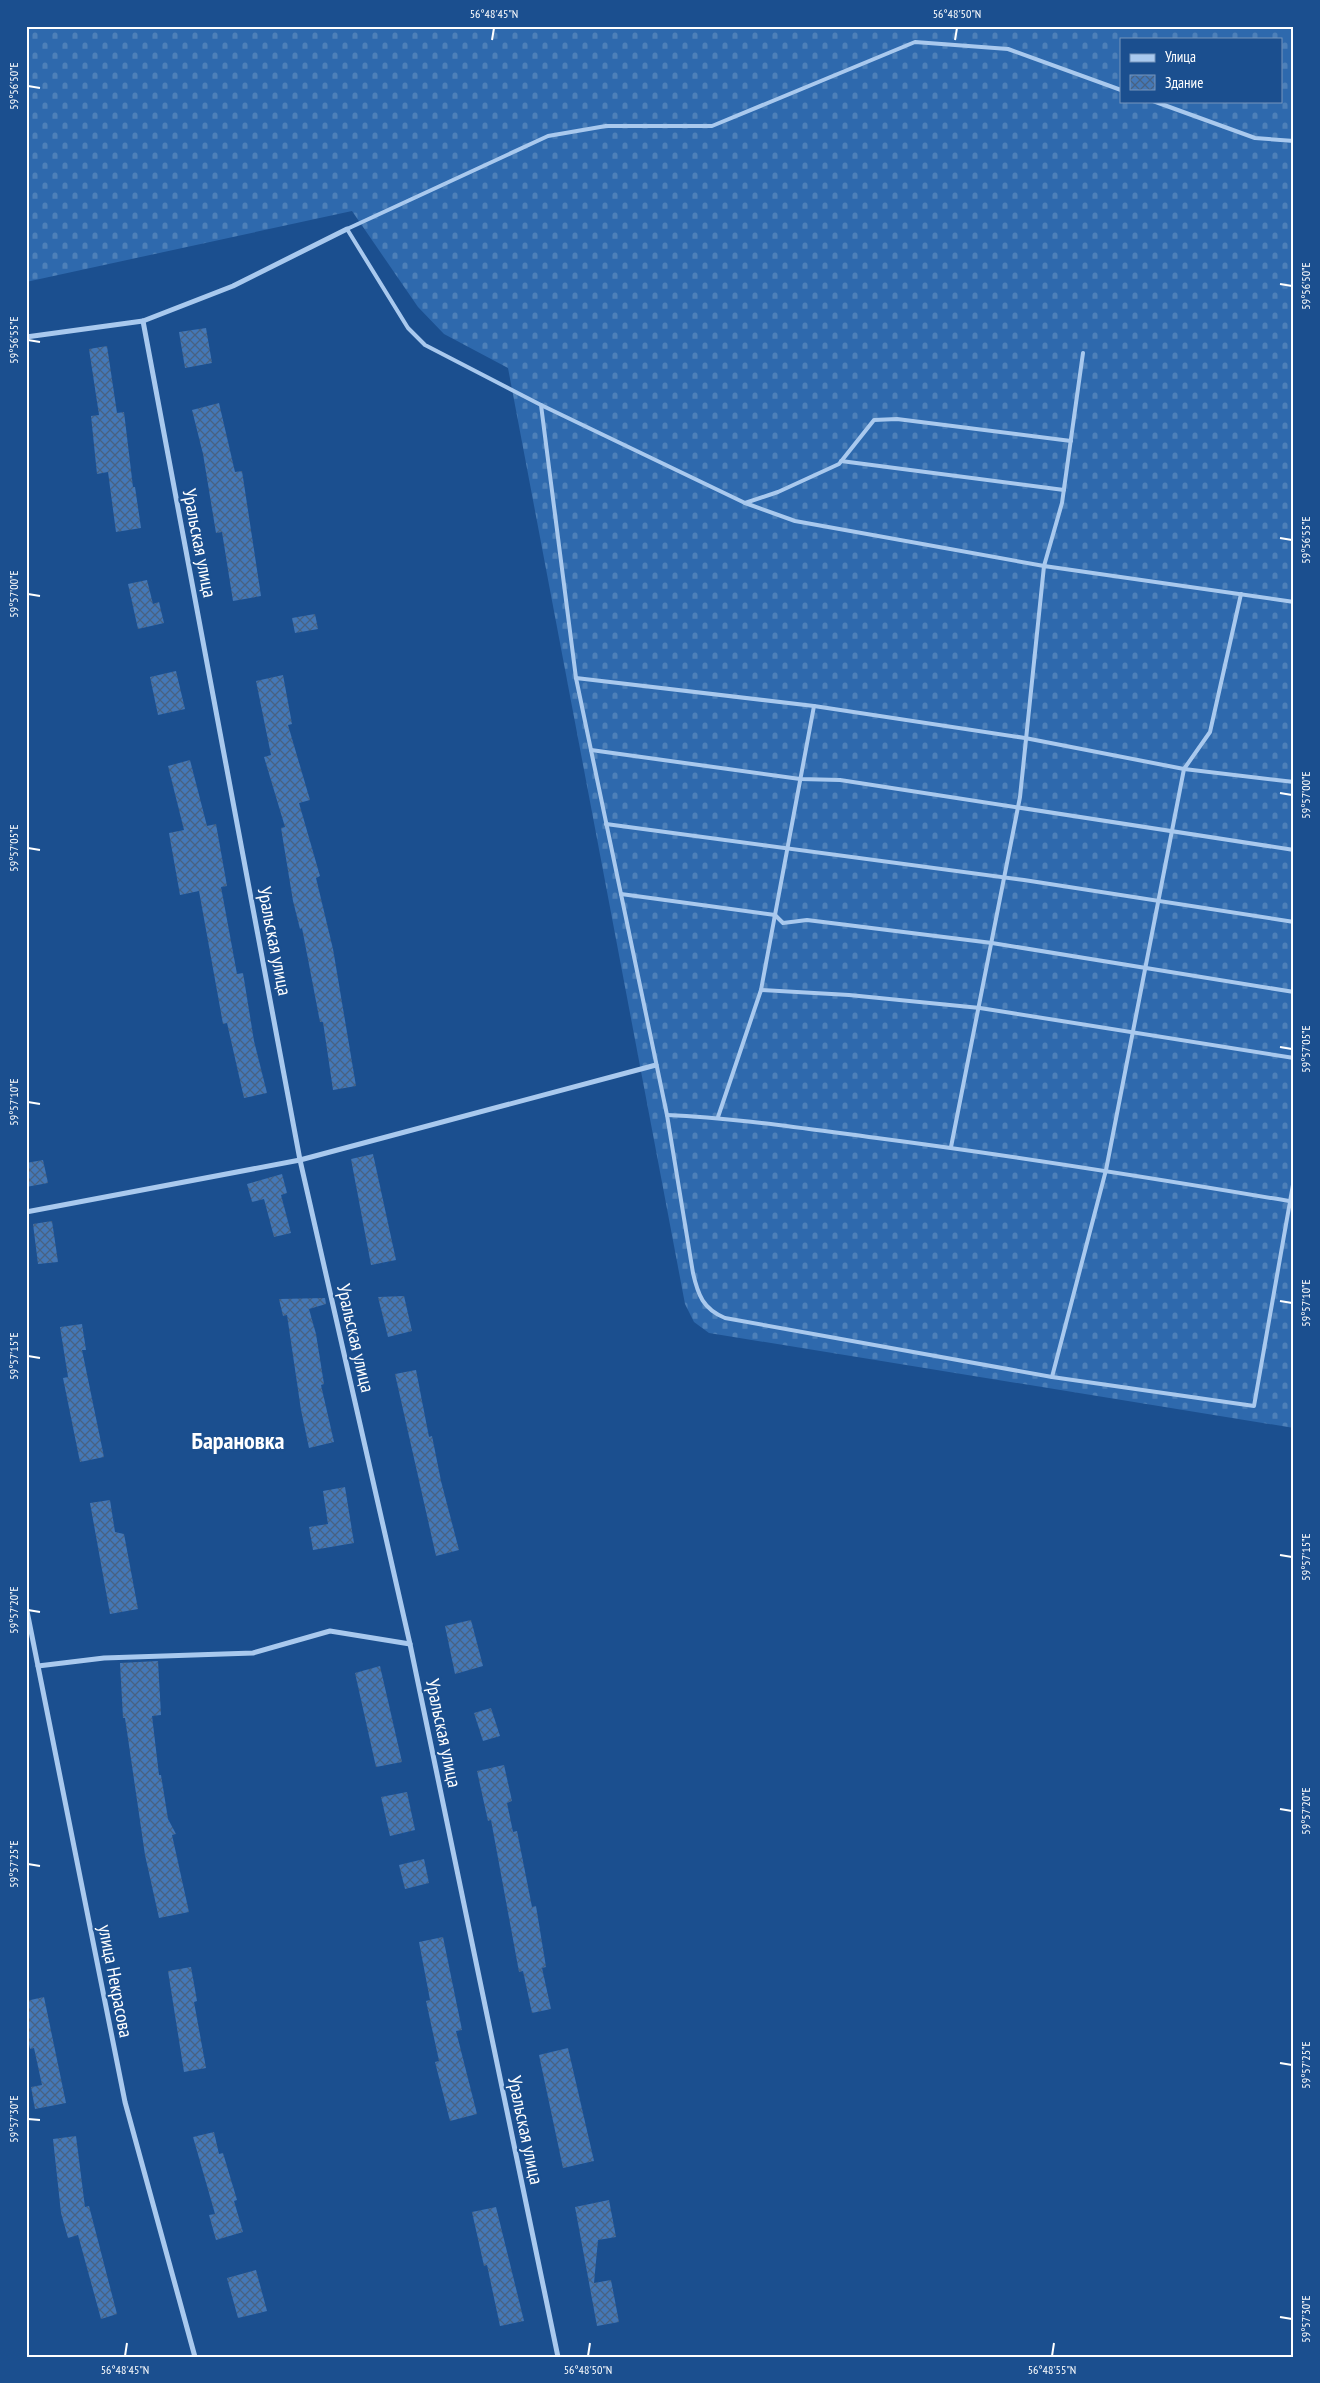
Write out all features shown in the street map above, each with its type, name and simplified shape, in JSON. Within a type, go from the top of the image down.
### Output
[{"type":"street","points":[[26,337],[143,321],[233,286],[347,229]]},
{"type":"street","name":"Уральская улица","points":[[143,321],[300,1160],[410,1644],[558,2357]]},
{"type":"street","points":[[26,1212],[300,1160],[656,1065]]},
{"type":"street","name":"улица Некрасова","points":[[26,1606],[28,1627],[38,1666],[125,2102],[195,2357]]},
{"type":"street","points":[[38,1666],[104,1658],[253,1653],[330,1631],[410,1644]]},
{"type":"lane","points":[[1120,90],[1008,48],[915,42],[712,126],[606,126],[548,136],[347,229],[408,328],[425,345],[541,405],[745,503],[795,521],[1044,566],[1294,602]]},
{"type":"lane","points":[[1156,102],[1255,138],[1294,141]]},
{"type":"lane","points":[[952,1147],[1018,808],[1044,566],[1064,490],[1083,353]]},
{"type":"lane","points":[[541,405],[576,678],[667,1115],[693,1273],[698,1295],[705,1306],[714,1314],[725,1318],[1052,1377],[1254,1406],[1294,1179]]},
{"type":"lane","points":[[745,503],[778,492],[841,461],[874,420],[897,419],[1071,441]]},
{"type":"lane","points":[[841,461],[1064,490]]},
{"type":"lane","points":[[1052,1377],[1106,1170],[1184,769],[1210,732],[1241,594]]},
{"type":"lane","points":[[576,678],[814,706],[1025,738],[1184,769],[1294,782]]},
{"type":"lane","points":[[718,1117],[761,990],[814,706]]},
{"type":"lane","points":[[591,750],[800,780],[840,780],[1294,850]]},
{"type":"lane","points":[[606,824],[1004,878],[1294,922]]},
{"type":"lane","points":[[621,894],[775,915],[783,923],[807,920],[992,943],[1294,992]]},
{"type":"lane","points":[[761,990],[849,995],[980,1008],[1132,1030],[1294,1058]]},
{"type":"lane","points":[[667,1115],[718,1117],[952,1147],[1106,1170],[1289,1201]]},
{"type":"green space","points":[[26,26],[1294,26],[1294,1428],[709,1333],[694,1322],[685,1304],[508,368],[444,334],[418,307],[352,211],[26,282]]},
{"type":"building","points":[[206,328],[212,363],[185,368],[179,332]]},
{"type":"building","points":[[107,346],[117,413],[124,412],[133,487],[135,487],[141,528],[116,532],[108,472],[97,474],[91,416],[99,415],[89,349]]},
{"type":"building","points":[[219,403],[235,472],[242,471],[261,596],[233,601],[222,532],[216,533],[203,454],[192,410]]},
{"type":"building","points":[[147,580],[153,604],[159,602],[164,623],[138,629],[128,584]]},
{"type":"building","points":[[315,614],[318,629],[295,633],[292,618]]},
{"type":"building","points":[[176,671],[185,709],[158,715],[150,677]]},
{"type":"building","points":[[283,675],[292,724],[288,725],[310,800],[299,803],[320,876],[316,878],[333,949],[356,1086],[333,1090],[323,1022],[320,1022],[302,928],[300,929],[293,901],[281,828],[285,827],[264,757],[271,755],[256,681]]},
{"type":"building","points":[[190,760],[207,826],[216,824],[227,886],[221,887],[237,974],[243,973],[254,1041],[267,1093],[244,1098],[227,1023],[223,1024],[199,891],[180,895],[169,833],[184,830],[168,766]]},
{"type":"building","points":[[373,1154],[396,1260],[371,1265],[351,1159]]},
{"type":"building","points":[[43,1160],[48,1183],[26,1187],[26,1163]]},
{"type":"building","points":[[282,1174],[287,1193],[281,1195],[291,1233],[274,1237],[264,1199],[252,1202],[247,1184]]},
{"type":"building","points":[[52,1221],[58,1262],[38,1264],[33,1224]]},
{"type":"building","points":[[404,1296],[412,1331],[388,1337],[378,1297]]},
{"type":"building","points":[[325,1298],[326,1304],[309,1309],[316,1334],[324,1384],[321,1385],[334,1442],[309,1448],[301,1410],[287,1315],[283,1316],[279,1299]]},
{"type":"building","points":[[82,1324],[86,1350],[82,1350],[104,1457],[80,1462],[63,1378],[68,1377],[60,1327]]},
{"type":"building","points":[[416,1370],[429,1437],[432,1436],[441,1481],[459,1550],[436,1556],[395,1374]]},
{"type":"building","points":[[345,1487],[354,1543],[313,1550],[309,1527],[328,1524],[323,1491]]},
{"type":"building","points":[[110,1500],[115,1532],[124,1534],[138,1609],[110,1614],[90,1503]]},
{"type":"building","points":[[471,1620],[483,1666],[455,1674],[445,1626]]},
{"type":"building","points":[[158,1661],[161,1715],[152,1716],[159,1775],[161,1775],[168,1819],[176,1834],[172,1835],[189,1912],[159,1918],[145,1855],[125,1718],[123,1718],[120,1663]]},
{"type":"building","points":[[380,1666],[402,1762],[376,1767],[355,1673]]},
{"type":"building","points":[[491,1708],[500,1736],[483,1741],[474,1713]]},
{"type":"building","points":[[504,1765],[512,1801],[507,1803],[513,1832],[517,1831],[532,1907],[536,1906],[546,1967],[542,1968],[551,2009],[532,2013],[523,1971],[519,1972],[491,1820],[488,1821],[477,1771]]},
{"type":"building","points":[[407,1792],[415,1830],[390,1836],[381,1797]]},
{"type":"building","points":[[424,1859],[429,1883],[405,1889],[399,1865]]},
{"type":"building","points":[[443,1937],[462,2030],[456,2031],[477,2114],[450,2121],[435,2062],[439,2061],[426,2001],[430,2000],[419,1942]]},
{"type":"building","points":[[191,1967],[197,2001],[194,2002],[206,2068],[184,2072],[168,1971]]},
{"type":"building","points":[[44,1997],[66,2103],[35,2109],[31,2087],[42,2085],[34,2048],[30,2049],[26,2030],[26,2001]]},
{"type":"building","points":[[568,2048],[594,2161],[563,2168],[539,2055]]},
{"type":"building","points":[[214,2132],[219,2154],[223,2153],[237,2200],[234,2201],[243,2232],[216,2240],[209,2215],[215,2214],[193,2137]]},
{"type":"building","points":[[76,2136],[85,2207],[89,2206],[117,2314],[101,2319],[78,2235],[68,2238],[61,2213],[53,2139]]},
{"type":"building","points":[[609,2200],[616,2237],[598,2240],[594,2283],[611,2280],[619,2322],[597,2326],[575,2207]]},
{"type":"building","points":[[496,2207],[524,2321],[500,2326],[487,2265],[484,2266],[472,2212]]},
{"type":"building","points":[[256,2270],[267,2311],[238,2318],[227,2278]]},
{"type":"district","name":"Барановка","points":[[238,1440]]}]
